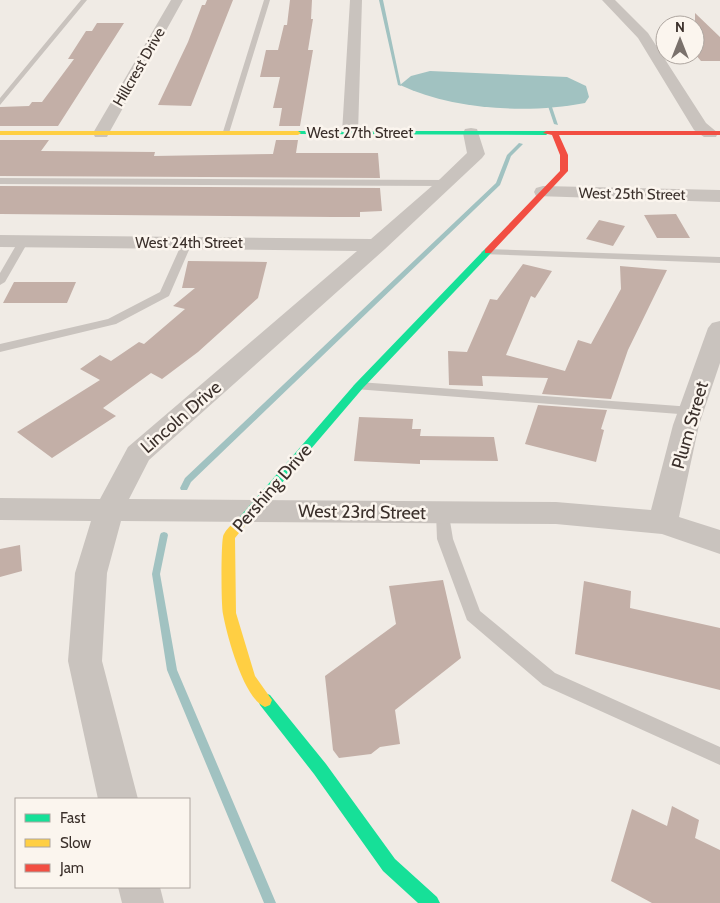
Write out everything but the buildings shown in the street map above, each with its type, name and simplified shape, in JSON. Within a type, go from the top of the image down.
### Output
[{"type":"street","name":"Hillcrest Drive","points":[[100,133],[177,0]]},
{"type":"street","points":[[350,133],[356,0]]},
{"type":"street","points":[[608,0],[643,36],[700,126],[715,133]]},
{"type":"street","name":"Lincoln Drive","points":[[118,798],[85,661],[91,573],[109,510],[138,454],[447,183],[476,154],[471,133]]},
{"type":"street","name":"Pershing Drive","points":[[431,903],[390,865],[320,769],[249,679],[229,613],[229,538],[359,386],[564,171],[564,155],[555,133]]},
{"type":"street","name":"West 27th Street","points":[[0,134],[715,133]]},
{"type":"street","name":"West 25th Street","points":[[543,192],[720,196]]},
{"type":"street","name":"West 24th Street","points":[[0,241],[378,244]]},
{"type":"street","name":"Plum Street","points":[[663,523],[686,426],[720,328]]},
{"type":"street","name":"West 23rd Street","points":[[0,509],[556,513],[663,523],[720,542]]},
{"type":"street","points":[[139,888],[143,903]]},
{"type":"lane","points":[[0,103],[84,0]]},
{"type":"lane","points":[[225,133],[267,0]]},
{"type":"lane","points":[[0,181],[447,183]]},
{"type":"lane","points":[[0,282],[23,242]]},
{"type":"lane","points":[[0,348],[112,322],[165,294],[187,243]]},
{"type":"lane","points":[[486,252],[720,260]]},
{"type":"lane","points":[[359,386],[692,411]]},
{"type":"lane","points":[[443,513],[445,539],[473,614],[549,679],[720,756]]},
{"type":"water","points":[[430,71],[567,77],[586,86],[589,97],[585,103],[563,106],[515,109],[491,108],[443,100],[400,85],[411,76]]},
{"type":"waterway","points":[[381,0],[400,85]]},
{"type":"waterway","points":[[550,107],[556,124]]},
{"type":"waterway","points":[[184,488],[188,480],[498,184],[509,155],[521,144]]},
{"type":"waterway","points":[[164,535],[156,574],[172,670],[270,903]]},
{"type":"traffic: fast","points":[[298,133],[546,133]]},
{"type":"traffic: fast","points":[[241,523],[359,386],[488,251]]},
{"type":"traffic: fast","points":[[265,700],[320,769],[389,865],[431,903]]},
{"type":"traffic: slow","points":[[0,133],[298,133]]},
{"type":"traffic: slow","points":[[241,523],[229,537],[229,613],[249,679],[265,700]]},
{"type":"traffic: jam","points":[[546,133],[720,133]]},
{"type":"traffic: jam","points":[[488,251],[564,171],[564,155],[555,133]]}]
